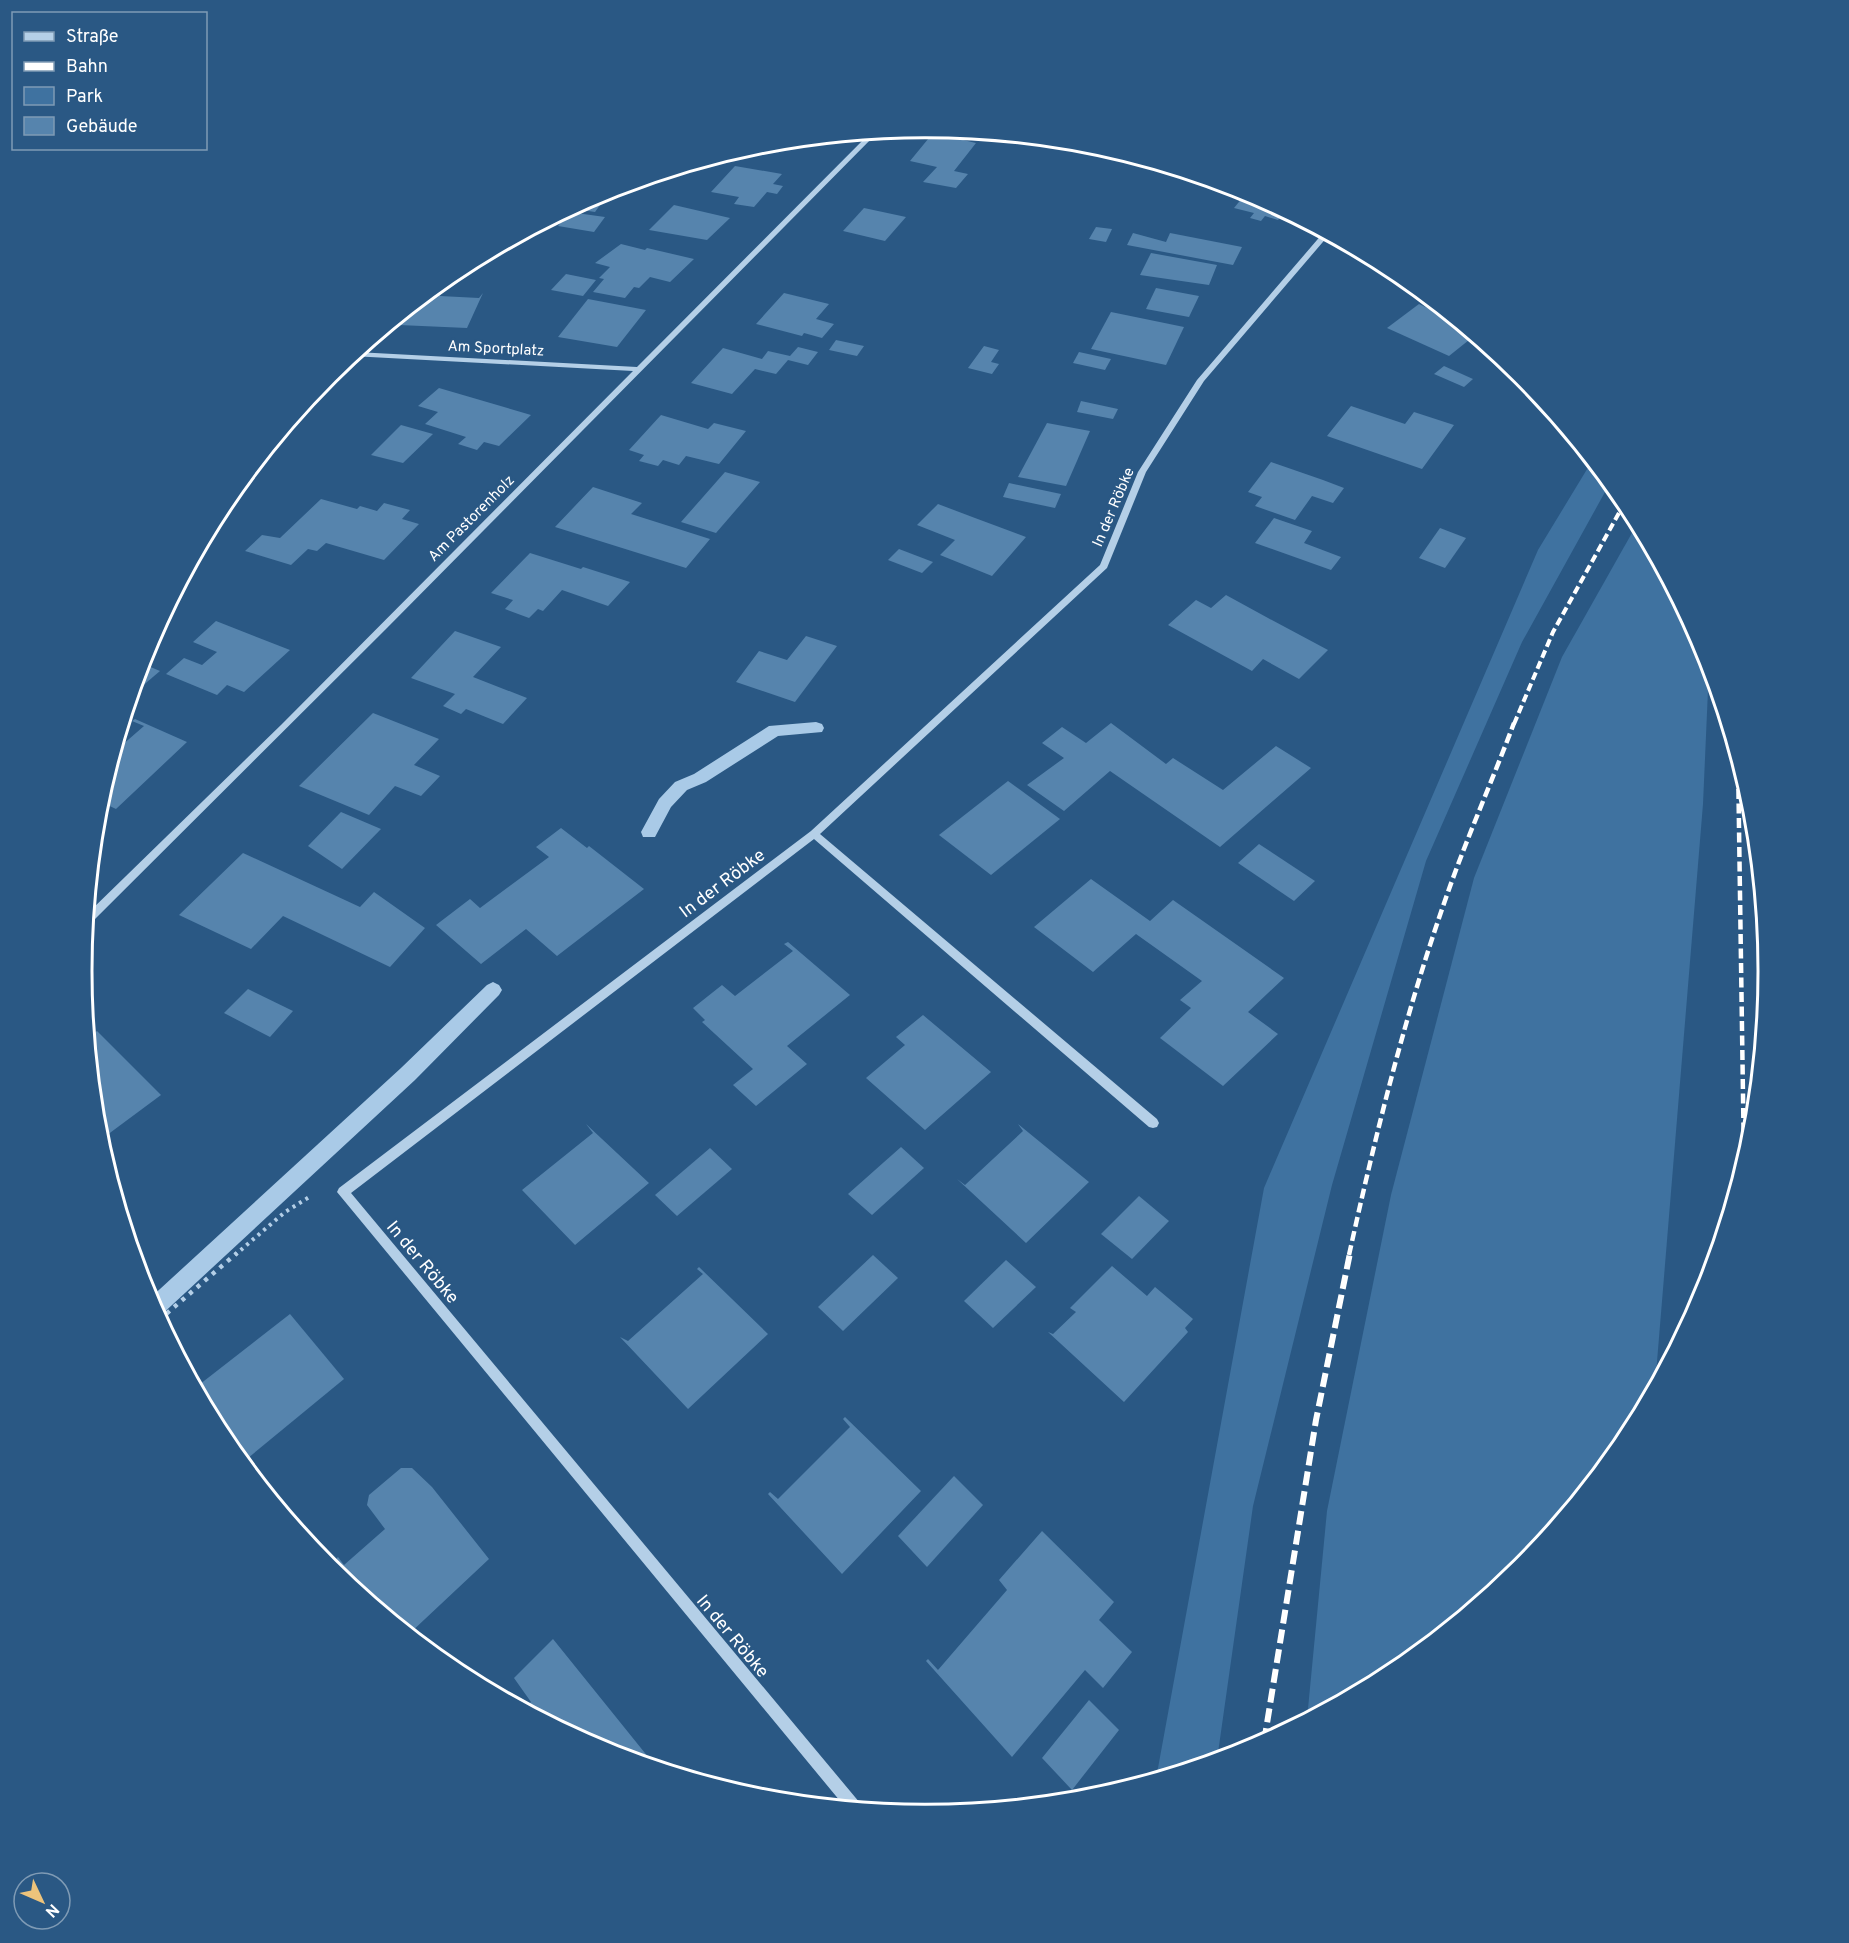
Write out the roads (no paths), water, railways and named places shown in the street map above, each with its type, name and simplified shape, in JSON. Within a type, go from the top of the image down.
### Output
[{"type":"street","name":"Am Pastorenholz","points":[[93,914],[251,761],[637,369],[867,140]]},
{"type":"street","name":"In der Röbke","points":[[849,1801],[343,1192],[814,834],[1104,566],[1142,472],[1201,380],[1321,239]]},
{"type":"street","name":"Am Sportplatz","points":[[365,355],[637,369]]},
{"type":"street","points":[[814,834],[1153,1123]]},
{"type":"waterway","points":[[649,832],[665,803],[681,786],[700,778],[775,730],[816,728]]},
{"type":"waterway","points":[[161,1303],[408,1074],[493,990]]},
{"type":"railway","points":[[1514,724],[1553,632],[1619,512]]},
{"type":"railway","points":[[1349,1255],[1381,1118],[1419,981],[1456,871],[1514,723]]},
{"type":"railway","points":[[1739,798],[1743,1120]]},
{"type":"railway","points":[[1266,1731],[1316,1420],[1350,1253]]}]
